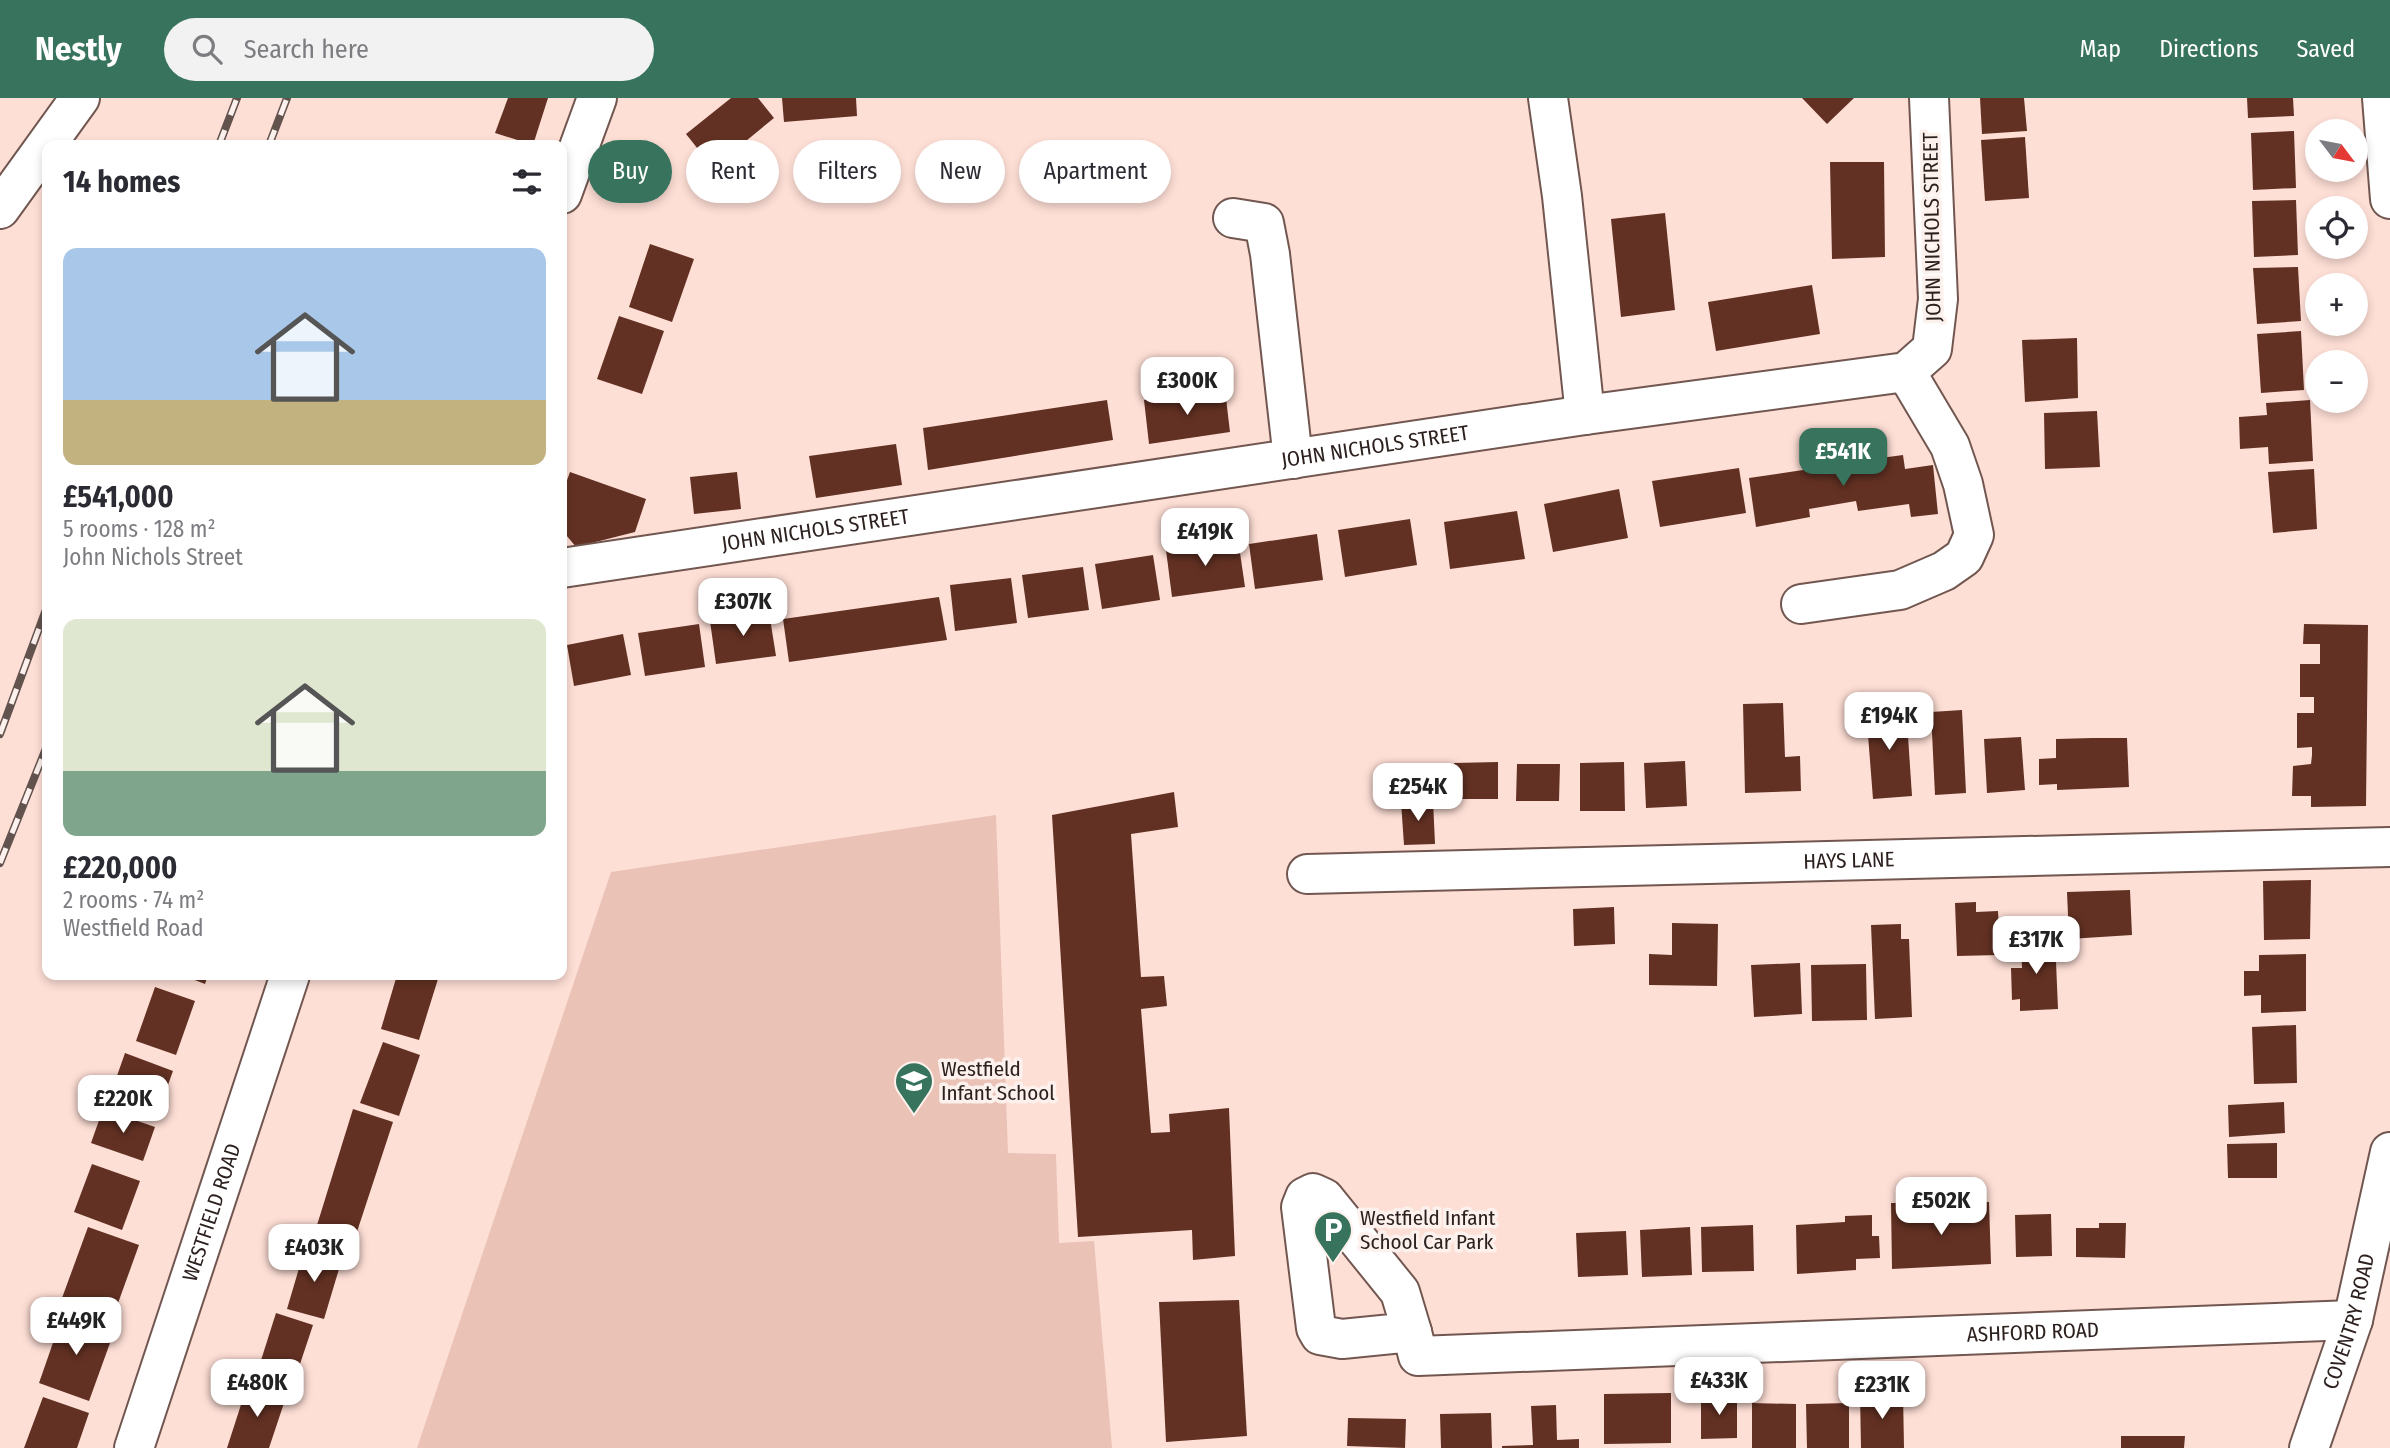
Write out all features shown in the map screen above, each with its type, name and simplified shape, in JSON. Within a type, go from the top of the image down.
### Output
[{"type":"street","points":[[50,140],[80,98]]},
{"type":"street","points":[[567,180],[597,98]]},
{"type":"street","points":[[1548,98],[1562,196],[1585,415]]},
{"type":"street","name":"JOHN NICHOLS STREET","points":[[567,567],[1585,415],[1906,372],[1932,349],[1938,299],[1929,98]]},
{"type":"street","points":[[2382,98],[2390,199]]},
{"type":"street","points":[[0,209],[42,151]]},
{"type":"street","points":[[1233,218],[1264,223],[1270,254],[1293,458]]},
{"type":"street","points":[[1801,604],[1900,590],[1944,571],[1964,557],[1974,535],[1963,484],[1950,446],[1906,372]]},
{"type":"street","name":"HAYS LANE","points":[[1307,874],[2390,847]]},
{"type":"street","name":"WESTFIELD ROAD","points":[[134,1448],[288,980]]},
{"type":"street","name":"COVENTRY ROAD","points":[[2309,1448],[2353,1320],[2390,1152]]},
{"type":"street","name":"ASHFORD ROAD","points":[[1407,1341],[1400,1292],[1324,1198],[1312,1193],[1305,1197],[1301,1207],[1316,1328],[1320,1335],[1342,1339],[1407,1341],[2353,1320]]},
{"type":"shaded area","name":"Westfield Infant School","points":[[996,815],[1008,1153],[1056,1154],[1059,1243],[1094,1241],[1112,1448],[417,1448],[611,872]]},
{"type":"building","points":[[508,98],[548,98],[535,140],[517,140],[495,133]]},
{"type":"building","points":[[731,98],[758,98],[774,118],[747,140],[691,140],[686,134]]},
{"type":"building","points":[[782,98],[856,98],[857,116],[784,122]]},
{"type":"building","points":[[1802,98],[1854,98],[1827,124]]},
{"type":"building","points":[[1980,98],[2024,98],[2027,131],[1982,134]]},
{"type":"building","points":[[2247,98],[2293,98],[2294,116],[2248,118]]},
{"type":"building","points":[[2294,131],[2296,188],[2253,190],[2251,133]]},
{"type":"building","points":[[2025,137],[2029,198],[1985,201],[1981,140]]},
{"type":"building","points":[[1830,162],[1884,162],[1885,257],[1832,259]]},
{"type":"building","points":[[2296,200],[2298,255],[2254,257],[2252,201]]},
{"type":"building","points":[[1665,213],[1675,310],[1621,317],[1611,219]]},
{"type":"building","points":[[650,244],[694,259],[672,322],[629,307]]},
{"type":"building","points":[[2298,267],[2301,321],[2257,324],[2253,268]]},
{"type":"building","points":[[1812,285],[1820,334],[1716,351],[1708,302]]},
{"type":"building","points":[[619,316],[664,331],[642,394],[597,379]]},
{"type":"building","points":[[2301,331],[2304,390],[2261,393],[2257,334]]},
{"type":"building","points":[[2077,338],[2078,398],[2025,402],[2022,340]]},
{"type":"building","points":[[1225,390],[1230,432],[1149,444],[1144,400]]},
{"type":"building","points":[[1107,400],[1113,440],[928,470],[923,428]]},
{"type":"building","points":[[2305,400],[2305,413],[2311,413],[2313,461],[2269,464],[2268,447],[2240,449],[2239,417],[2267,415],[2266,403]]},
{"type":"building","points":[[2097,411],[2100,467],[2045,469],[2044,413]]},
{"type":"building","points":[[896,444],[902,485],[816,498],[809,456]]},
{"type":"building","points":[[1849,453],[1851,462],[1903,455],[1905,469],[1933,465],[1938,514],[1911,517],[1909,504],[1858,511],[1856,501],[1809,509],[1810,517],[1756,527],[1749,478],[1803,470],[1801,461]]},
{"type":"building","points":[[1739,468],[1746,513],[1660,527],[1652,481]]},
{"type":"building","points":[[2314,469],[2317,529],[2273,533],[2268,472]]},
{"type":"building","points":[[570,472],[646,499],[635,532],[576,547],[567,536],[567,480]]},
{"type":"building","points":[[737,472],[741,509],[694,514],[690,477]]},
{"type":"building","points":[[1619,489],[1628,538],[1553,552],[1544,504]]},
{"type":"building","points":[[1517,511],[1525,559],[1450,569],[1444,522]]},
{"type":"building","points":[[1410,519],[1417,565],[1345,577],[1338,530]]},
{"type":"building","points":[[1317,534],[1323,580],[1255,589],[1249,544]]},
{"type":"building","points":[[1238,539],[1245,587],[1172,597],[1166,550]]},
{"type":"building","points":[[1153,555],[1160,600],[1102,609],[1095,564]]},
{"type":"building","points":[[1083,567],[1089,610],[1028,618],[1022,575]]},
{"type":"building","points":[[1011,578],[1017,623],[955,631],[950,585]]},
{"type":"building","points":[[939,597],[947,640],[789,662],[783,619]]},
{"type":"building","points":[[769,612],[776,656],[716,664],[710,621]]},
{"type":"building","points":[[699,624],[705,667],[645,676],[638,633]]},
{"type":"building","points":[[2304,624],[2368,625],[2366,806],[2311,807],[2311,796],[2292,796],[2293,766],[2311,764],[2312,755],[2312,747],[2297,748],[2297,713],[2314,713],[2314,697],[2300,697],[2300,664],[2320,664],[2320,644],[2303,644]]},
{"type":"building","points":[[623,634],[631,675],[574,686],[567,645]]},
{"type":"building","points":[[1783,703],[1785,757],[1800,756],[1801,791],[1745,793],[1743,704]]},
{"type":"building","points":[[1906,706],[1912,796],[1873,799],[1866,709]]},
{"type":"building","points":[[1962,710],[1966,793],[1935,795],[1931,712]]},
{"type":"building","points":[[2021,737],[2025,790],[1987,793],[1984,739]]},
{"type":"building","points":[[2127,738],[2129,787],[2057,790],[2057,784],[2039,785],[2039,759],[2056,758],[2056,739]]},
{"type":"building","points":[[1685,761],[1687,806],[1646,808],[1644,763]]},
{"type":"building","points":[[1498,762],[1498,799],[1454,799],[1454,763]]},
{"type":"building","points":[[1624,762],[1625,811],[1580,811],[1580,763]]},
{"type":"building","points":[[1517,764],[1560,764],[1559,801],[1516,801]]},
{"type":"building","points":[[1174,792],[1178,827],[1131,834],[1141,977],[1164,976],[1167,1006],[1141,1009],[1151,1133],[1170,1132],[1169,1114],[1229,1108],[1235,1256],[1193,1260],[1192,1230],[1078,1237],[1052,815]]},
{"type":"building","points":[[1433,800],[1435,844],[1404,845],[1401,802]]},
{"type":"building","points":[[2311,880],[2310,939],[2264,940],[2263,881]]},
{"type":"building","points":[[2130,890],[2132,935],[2069,939],[2067,892]]},
{"type":"building","points":[[1976,902],[1976,912],[1998,911],[2000,955],[1957,956],[1955,903]]},
{"type":"building","points":[[1614,907],[1615,944],[1574,946],[1573,909]]},
{"type":"building","points":[[1672,923],[1718,924],[1717,986],[1649,985],[1649,954],[1672,955]]},
{"type":"building","points":[[1901,924],[1901,939],[1909,939],[1912,1017],[1875,1019],[1871,925]]},
{"type":"building","points":[[2055,938],[2058,1009],[2020,1011],[2020,999],[2012,1000],[2011,968],[2022,968],[2021,939]]},
{"type":"building","points":[[2306,954],[2306,1011],[2261,1013],[2261,995],[2244,996],[2244,971],[2259,971],[2259,955]]},
{"type":"building","points":[[1800,963],[1802,1014],[1754,1017],[1751,965]]},
{"type":"building","points":[[1866,964],[1867,1020],[1812,1021],[1811,965]]},
{"type":"building","points":[[396,980],[438,980],[419,1040],[381,1029]]},
{"type":"building","points":[[155,987],[195,1001],[176,1055],[136,1041]]},
{"type":"building","points":[[2296,1025],[2297,1083],[2254,1084],[2252,1027]]},
{"type":"building","points":[[383,1042],[420,1055],[399,1116],[360,1103]]},
{"type":"building","points":[[125,1053],[173,1071],[160,1107],[112,1090]]},
{"type":"building","points":[[2284,1102],[2285,1133],[2229,1137],[2228,1105]]},
{"type":"building","points":[[103,1109],[155,1127],[143,1161],[91,1143]]},
{"type":"building","points":[[353,1109],[393,1122],[351,1250],[313,1238]]},
{"type":"building","points":[[2277,1143],[2277,1178],[2228,1178],[2227,1144]]},
{"type":"building","points":[[92,1164],[140,1181],[122,1230],[74,1212]]},
{"type":"building","points":[[1989,1202],[1991,1264],[1892,1269],[1891,1203],[1919,1203],[1919,1221],[1954,1221],[1954,1204]]},
{"type":"building","points":[[2051,1214],[2052,1256],[2016,1257],[2015,1215]]},
{"type":"building","points":[[1872,1215],[1872,1236],[1879,1236],[1880,1258],[1856,1259],[1856,1270],[1797,1274],[1796,1225],[1845,1222],[1845,1216]]},
{"type":"building","points":[[2099,1223],[2126,1223],[2125,1258],[2076,1257],[2076,1228],[2099,1228]]},
{"type":"building","points":[[1753,1225],[1754,1271],[1702,1272],[1701,1227]]},
{"type":"building","points":[[88,1227],[139,1245],[113,1317],[62,1298]]},
{"type":"building","points":[[1690,1227],[1692,1275],[1642,1277],[1640,1230]]},
{"type":"building","points":[[1626,1231],[1628,1275],[1578,1277],[1576,1233]]},
{"type":"building","points":[[305,1248],[342,1259],[324,1319],[287,1309]]},
{"type":"building","points":[[1239,1300],[1247,1436],[1166,1442],[1159,1302]]},
{"type":"building","points":[[276,1313],[313,1325],[292,1388],[256,1376]]},
{"type":"building","points":[[63,1314],[114,1332],[89,1401],[39,1383]]},
{"type":"building","points":[[248,1383],[286,1397],[269,1448],[227,1448]]},
{"type":"building","points":[[1671,1393],[1671,1443],[1604,1444],[1604,1394]]},
{"type":"building","points":[[1903,1393],[1904,1448],[1861,1448],[1860,1394]]},
{"type":"building","points":[[1701,1395],[1737,1395],[1737,1438],[1701,1439]]},
{"type":"building","points":[[43,1397],[89,1413],[77,1448],[24,1448]]},
{"type":"building","points":[[1752,1403],[1796,1404],[1796,1448],[1752,1448]]},
{"type":"building","points":[[1849,1403],[1849,1448],[1807,1448],[1806,1404]]},
{"type":"building","points":[[1556,1405],[1557,1440],[1579,1439],[1579,1448],[1502,1448],[1533,1445],[1531,1406]]},
{"type":"building","points":[[1491,1413],[1492,1448],[1441,1448],[1440,1414]]},
{"type":"building","points":[[1348,1418],[1406,1419],[1405,1448],[1347,1446]]},
{"type":"building","points":[[2121,1436],[2185,1436],[2184,1448],[2121,1448]]},
{"type":"railway","points":[[221,140],[237,98]]},
{"type":"railway","points":[[271,140],[287,98]]},
{"type":"railway","points":[[0,734],[42,621]]},
{"type":"railway","points":[[0,863],[42,758]]},
{"type":"place","name":"Westfield Infant School","points":[[914,1115]]},
{"type":"place","name":"Westfield Infant School Car Park","points":[[1333,1264]]}]
